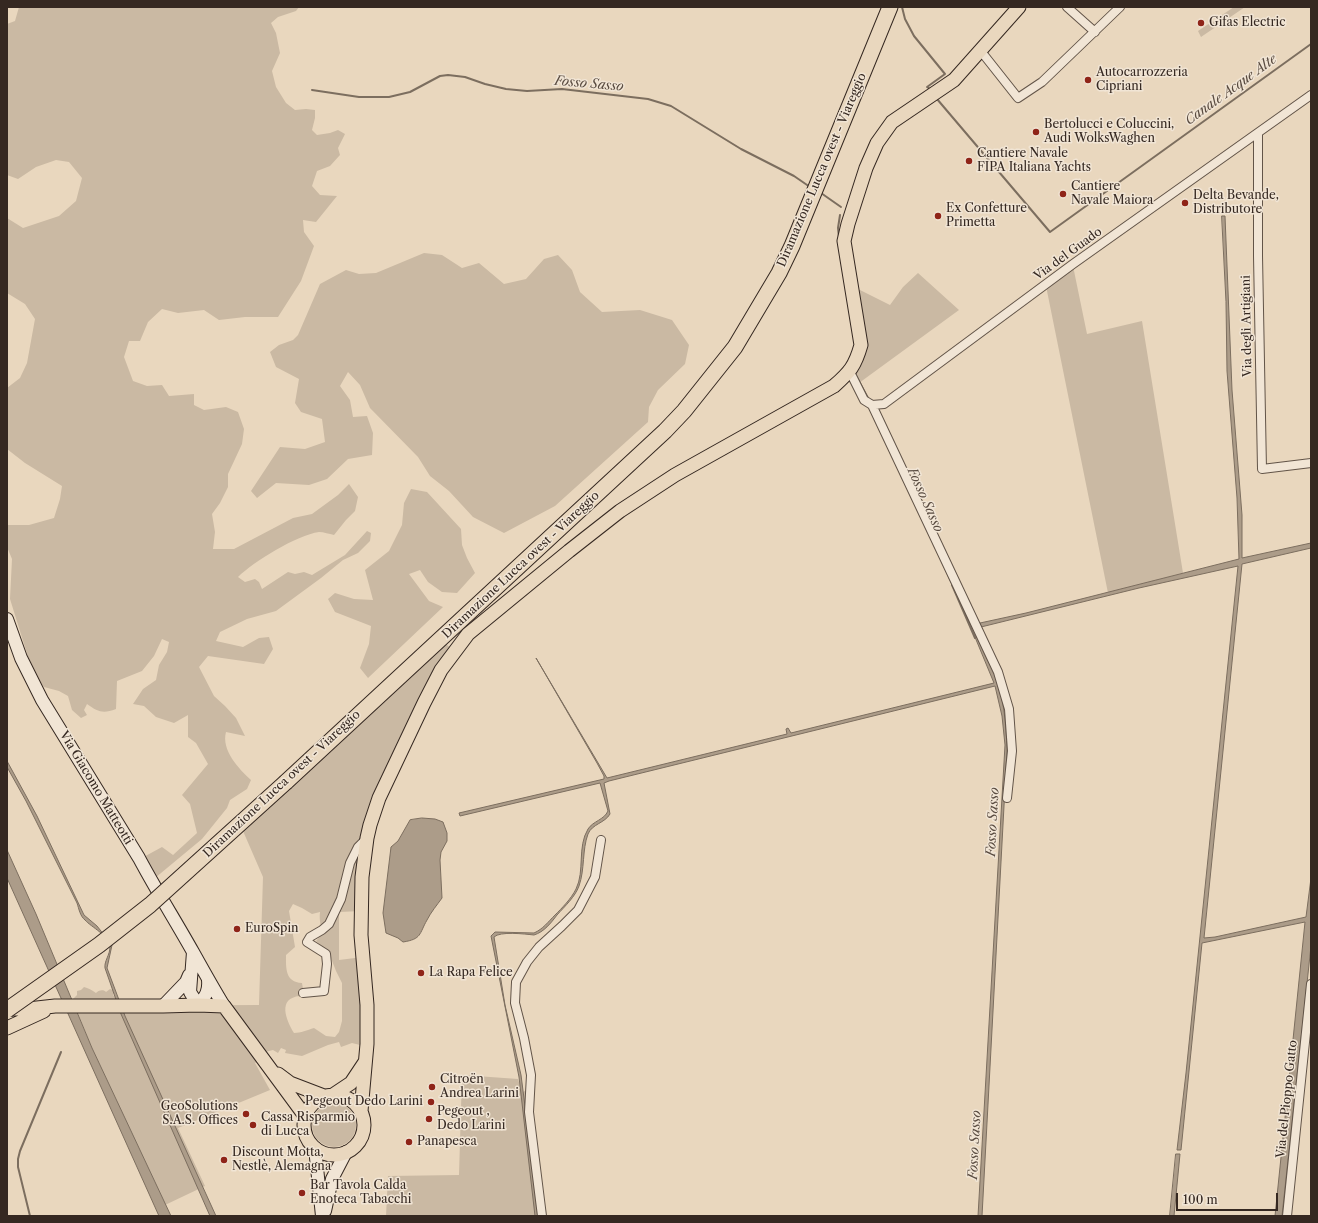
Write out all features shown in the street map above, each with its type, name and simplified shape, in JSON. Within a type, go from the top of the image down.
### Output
[{"type":"highway","name":"Diramazione Lucca ovest - Viareggio","points":[[754,308],[785,239],[880,7]]},
{"type":"highway","name":"Diramazione Lucca ovest - Viareggio","points":[[7,1000],[144,900],[358,715],[660,429],[671,411],[719,354],[779,273],[792,246],[890,7]]},
{"type":"highway","name":"Diramazione Lucca ovest - Viareggio","points":[[7,1009],[99,945],[150,905],[283,779],[360,700],[660,429]]},
{"type":"main road","points":[[361,1111],[366,1060],[367,1005],[361,935],[362,877],[367,838],[379,798],[424,703],[442,670],[468,634],[620,511],[675,475],[834,386],[850,372],[857,359],[861,345],[844,241],[866,168],[877,143],[892,122],[954,80],[1019,7]]},
{"type":"main road","name":"Via Giacomo Matteotti","points":[[7,619],[21,658],[42,700],[139,858],[224,1006]]},
{"type":"main road","points":[[193,952],[190,992],[198,1005]]},
{"type":"main road","points":[[163,1006],[186,982],[191,970]]},
{"type":"main road","points":[[198,1005],[205,997],[209,988],[208,980]]},
{"type":"main road","points":[[7,1028],[55,1006]]},
{"type":"main road","points":[[7,1009],[28,1009],[55,1006],[224,1006],[305,1116]]},
{"type":"main road","points":[[268,1065],[290,1083],[329,1096],[342,1096],[350,1099],[356,1104],[361,1111],[364,1120],[362,1135],[354,1147],[346,1152],[338,1154],[322,1152],[315,1148],[305,1133],[305,1116],[316,1101],[329,1096],[351,1083],[366,1060]]},
{"type":"main road","points":[[315,1148],[323,1216]]},
{"type":"main road","points":[[323,1216],[332,1179],[346,1152]]},
{"type":"street","points":[[1067,7],[1095,32]]},
{"type":"street","points":[[980,50],[1018,98],[1042,82],[1120,7]]},
{"type":"street","name":"Via del Guado","points":[[872,405],[884,404],[1073,264],[1311,95]]},
{"type":"street","name":"Via degli Artigiani","points":[[1258,133],[1258,256],[1262,469],[1311,463]]},
{"type":"street","points":[[850,372],[864,400],[872,405],[998,672],[1009,709],[1012,751],[1006,798]]},
{"type":"street","points":[[303,993],[324,991],[327,964],[326,954],[307,942],[310,937],[329,924],[341,898],[350,863],[358,847],[367,838]]},
{"type":"street","points":[[542,1216],[529,1112],[531,1075],[515,1003],[516,982],[527,962],[539,947],[578,910],[595,877],[601,840]]},
{"type":"street","name":"Via del Pioppo Gatto","points":[[1287,1216],[1311,984]]},
{"type":"shaded area","points":[[19,7],[299,7],[296,11],[278,17],[271,23],[276,33],[280,53],[272,71],[276,87],[286,103],[295,110],[315,110],[312,130],[317,135],[338,130],[345,134],[338,148],[340,155],[330,166],[317,171],[312,186],[320,195],[337,196],[316,222],[303,220],[304,232],[314,246],[301,281],[278,317],[245,317],[219,320],[204,310],[178,313],[162,309],[148,322],[140,341],[129,341],[124,357],[133,381],[147,386],[162,385],[169,396],[194,394],[194,405],[204,410],[226,407],[238,412],[244,429],[242,444],[228,474],[228,487],[220,503],[212,514],[215,532],[213,549],[234,549],[293,518],[312,514],[338,495],[349,484],[358,497],[355,511],[334,535],[319,532],[310,534],[276,550],[254,564],[238,577],[245,582],[255,579],[259,582],[262,589],[288,572],[295,574],[304,572],[312,575],[345,555],[367,531],[371,533],[370,541],[358,553],[343,560],[276,611],[247,619],[220,632],[216,641],[243,647],[259,638],[269,637],[273,649],[264,664],[208,656],[199,667],[214,696],[236,718],[245,736],[226,732],[225,739],[226,746],[232,759],[251,780],[247,789],[230,800],[227,808],[202,839],[155,878],[140,859],[162,847],[173,855],[197,833],[190,804],[182,795],[208,764],[196,743],[188,737],[188,715],[174,723],[156,717],[144,706],[133,704],[143,689],[156,680],[159,665],[167,652],[169,642],[162,639],[154,656],[142,671],[117,681],[116,709],[104,712],[94,709],[87,704],[84,710],[87,715],[81,718],[72,710],[68,696],[59,691],[44,687],[34,676],[10,599],[12,559],[7,547],[7,525],[29,525],[54,518],[60,499],[62,486],[25,463],[7,449],[7,388],[20,378],[27,363],[35,319],[25,304],[7,293],[7,218],[23,228],[59,216],[76,201],[82,178],[69,162],[56,160],[36,167],[18,179],[7,175],[7,24],[15,21]]},
{"type":"shaded area","points":[[1234,7],[1245,7],[1201,37],[1198,31]]},
{"type":"shaded area","points":[[1222,216],[1225,216],[1232,390],[1242,515],[1242,558],[1311,543],[1311,548],[1242,564],[1204,938],[1215,937],[1306,917],[1311,878],[1311,946],[1282,1216],[1275,1216],[1305,922],[1202,943],[1181,1150],[1177,1150],[1238,566],[1139,588],[981,627],[980,623],[1026,613],[1239,559],[1237,498],[1227,371],[1226,302]]},
{"type":"shaded area","points":[[424,253],[442,255],[462,268],[479,263],[504,284],[526,279],[544,259],[558,255],[572,270],[580,292],[602,312],[640,310],[672,320],[689,345],[685,364],[658,390],[649,407],[648,422],[555,506],[504,533],[473,517],[449,491],[430,476],[418,457],[370,408],[360,385],[348,372],[340,386],[350,400],[353,417],[367,416],[373,433],[372,455],[348,459],[327,479],[309,485],[276,483],[257,498],[251,491],[280,447],[305,449],[325,442],[322,419],[301,412],[295,403],[299,379],[276,367],[270,352],[279,345],[293,340],[298,335],[320,284],[346,270],[359,274],[376,273]]},
{"type":"shaded area","points":[[1073,266],[1087,334],[1142,321],[1183,573],[1108,593],[1046,286]]},
{"type":"shaded area","points":[[918,273],[959,310],[859,383],[854,376],[862,363],[866,345],[857,290],[860,290],[890,305],[903,287]]},
{"type":"shaded area","points":[[411,489],[427,492],[461,529],[462,545],[475,573],[457,593],[442,592],[428,582],[420,570],[409,574],[429,601],[443,607],[368,678],[360,668],[369,644],[371,626],[335,612],[328,599],[335,593],[354,599],[373,600],[365,570],[389,551],[402,525],[404,503]]},
{"type":"shaded area","points":[[927,530],[996,675],[1003,703],[1006,731],[1007,750],[982,1216],[978,1216],[1005,745],[1002,716],[995,686],[604,783],[610,814],[605,820],[592,828],[588,834],[581,880],[572,898],[547,927],[538,934],[507,933],[494,937],[505,1005],[521,1075],[539,1216],[535,1216],[519,1077],[491,936],[495,932],[534,933],[543,927],[569,900],[579,882],[583,843],[588,829],[608,811],[600,783],[460,816],[459,813],[604,779],[604,776],[597,763],[536,658],[607,778],[787,734],[786,729],[788,728],[791,733],[994,683],[965,613]]},
{"type":"shaded area","points":[[445,643],[455,652],[379,798],[361,911],[339,912],[339,960],[363,957],[367,1005],[360,1045],[352,1043],[341,1047],[339,1042],[302,1056],[285,1053],[286,1050],[281,1048],[278,1053],[273,1050],[265,1052],[263,1058],[255,1063],[270,1090],[178,1128],[205,1186],[165,1205],[92,1048],[75,1006],[259,1005],[263,877],[243,831]],"holes":[[[293,904],[312,914],[320,912],[322,934],[316,941],[329,953],[342,983],[342,1021],[339,1032],[335,1037],[326,1036],[314,1028],[294,1033],[286,1016],[285,1010],[288,1001],[300,996],[303,989],[302,983],[296,982],[289,977],[286,960],[286,955],[295,947],[289,911]]]},
{"type":"shaded area","points":[[7,761],[37,816],[84,915],[97,926],[112,945],[107,968],[125,1016],[216,1216],[210,1216],[121,1014],[105,968],[105,963],[110,950],[109,943],[104,935],[88,923],[82,916],[26,801],[7,767]]},
{"type":"shaded area","points":[[422,818],[435,819],[443,822],[447,833],[447,841],[441,852],[440,860],[442,898],[430,914],[419,935],[414,939],[403,942],[386,933],[383,913],[391,847],[398,841],[410,820]]},
{"type":"shaded area","points":[[7,850],[36,914],[92,1048],[171,1216],[159,1216],[7,878]]},
{"type":"shaded area","points":[[84,987],[96,993],[101,990],[106,992],[110,989],[113,990],[113,995],[116,998],[115,1001],[75,1001],[73,999],[77,995],[77,991]]},
{"type":"shaded area","points":[[462,1075],[518,1079],[522,1093],[530,1087],[542,1216],[386,1216],[388,1176],[459,1175]]},
{"type":"shaded area","points":[[334,1103],[346,1107],[352,1113],[356,1125],[352,1137],[346,1143],[334,1147],[322,1143],[316,1137],[312,1125],[316,1113],[322,1107]]},
{"type":"shaded area","points":[[1176,1154],[1180,1154],[1174,1216],[1170,1216]]},
{"type":"waterway","name":"Canale Acque Alte","points":[[902,7],[905,19],[914,36],[945,74],[927,87],[930,89]]},
{"type":"waterway","name":"Canale Acque Alte","points":[[937,99],[1050,232],[1311,44]]},
{"type":"waterway","name":"Fosso Sasso","points":[[312,90],[359,97],[389,97],[410,92],[440,76],[448,75],[465,77],[506,89],[527,91],[562,89],[648,99],[671,106],[741,149],[794,176],[810,187]]},
{"type":"waterway","name":"Fosso Sasso","points":[[821,193],[841,207]]},
{"type":"waterway","name":"Fosso Sasso","points":[[839,238],[838,228],[840,215]]},
{"type":"waterway","name":"Fosso Sasso","points":[[854,372],[868,398]]},
{"type":"waterway","name":"Fosso Sasso","points":[[952,585],[975,638]]},
{"type":"waterway","points":[[30,1216],[18,1167],[18,1159],[61,1052]]},
{"type":"place","name":"Gifas Electric","points":[[1201,23]]},
{"type":"place","name":"Autocarrozzeria Cipriani","points":[[1088,80]]},
{"type":"place","name":"Bertolucci e Coluccini, Audi WolksWaghen","points":[[1036,132]]},
{"type":"place","name":"Cantiere Navale FIPA Italiana Yachts","points":[[969,161]]},
{"type":"place","name":"Cantiere Navale Maiora","points":[[1063,194]]},
{"type":"place","name":"Delta Bevande, Distributore","points":[[1185,203]]},
{"type":"place","name":"Ex Confetture Primetta","points":[[938,216]]},
{"type":"place","name":"EuroSpin","points":[[237,929]]},
{"type":"place","name":"La Rapa Felice","points":[[421,973]]},
{"type":"place","name":"Citroën Andrea Larini","points":[[432,1087]]},
{"type":"place","name":"Pegeout Dedo Larini","points":[[431,1102]]},
{"type":"place","name":"GeoSolutions S.A.S. Offices","points":[[246,1114]]},
{"type":"place","name":"Pegeout , Dedo Larini","points":[[429,1119]]},
{"type":"place","name":"Cassa Risparmio di Lucca","points":[[253,1125]]},
{"type":"place","name":"Panapesca","points":[[409,1142]]},
{"type":"place","name":"Discount Motta, Nestlè, Alemagna","points":[[224,1160]]},
{"type":"place","name":"Bar Tavola Calda Enoteca Tabacchi","points":[[302,1193]]}]
